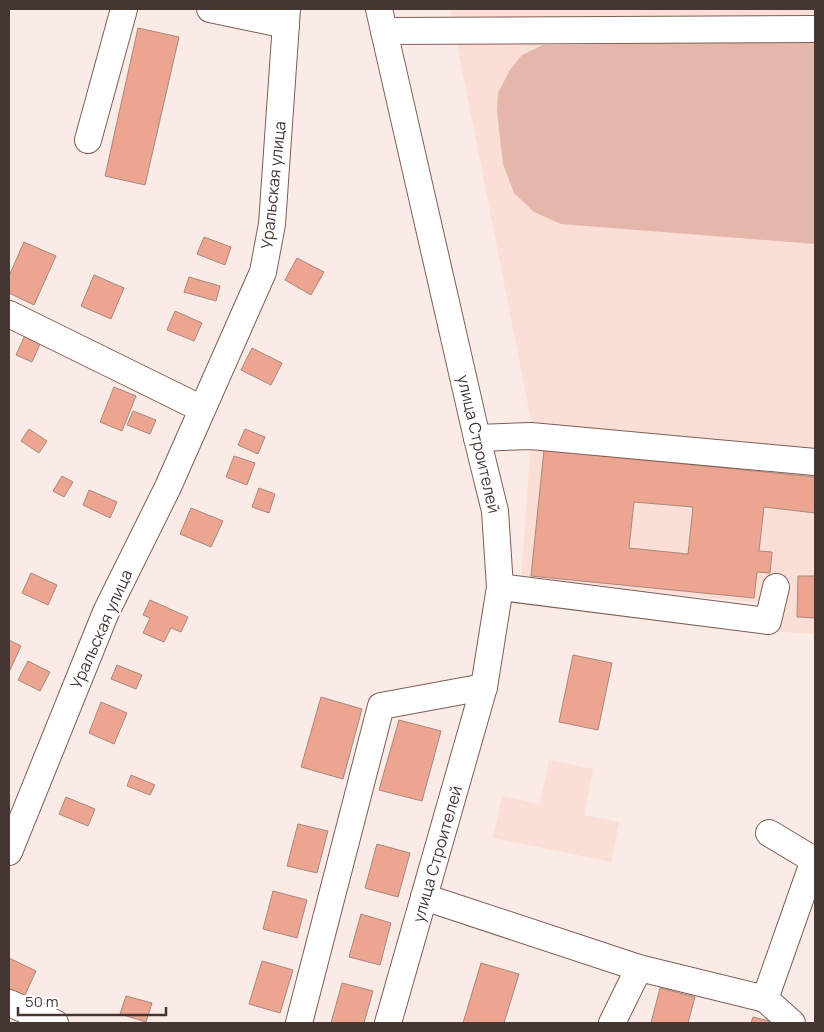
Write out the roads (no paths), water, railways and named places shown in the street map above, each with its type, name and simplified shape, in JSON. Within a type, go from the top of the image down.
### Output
[{"type":"street","points":[[88,140],[124,9]]},
{"type":"street","points":[[210,9],[286,17]]},
{"type":"street","name":"Уральская улица","points":[[9,852],[106,612],[168,486],[263,272],[272,224],[286,17]]},
{"type":"street","points":[[382,20],[815,29]]},
{"type":"street","name":"улица Строителей","points":[[382,20],[477,438],[496,511],[500,587],[484,687],[388,1023]]},
{"type":"street","points":[[9,314],[202,409]]},
{"type":"street","points":[[477,438],[531,436],[815,462]]},
{"type":"street","points":[[500,587],[768,621],[776,587]]},
{"type":"street","points":[[298,1023],[381,706],[484,687]]},
{"type":"street","points":[[766,998],[814,860],[769,832]]},
{"type":"street","points":[[424,897],[639,968],[766,998],[792,1023]]},
{"type":"street","points":[[612,1023],[639,968]]},
{"type":"street","points":[[9,1003],[55,1023]]}]
